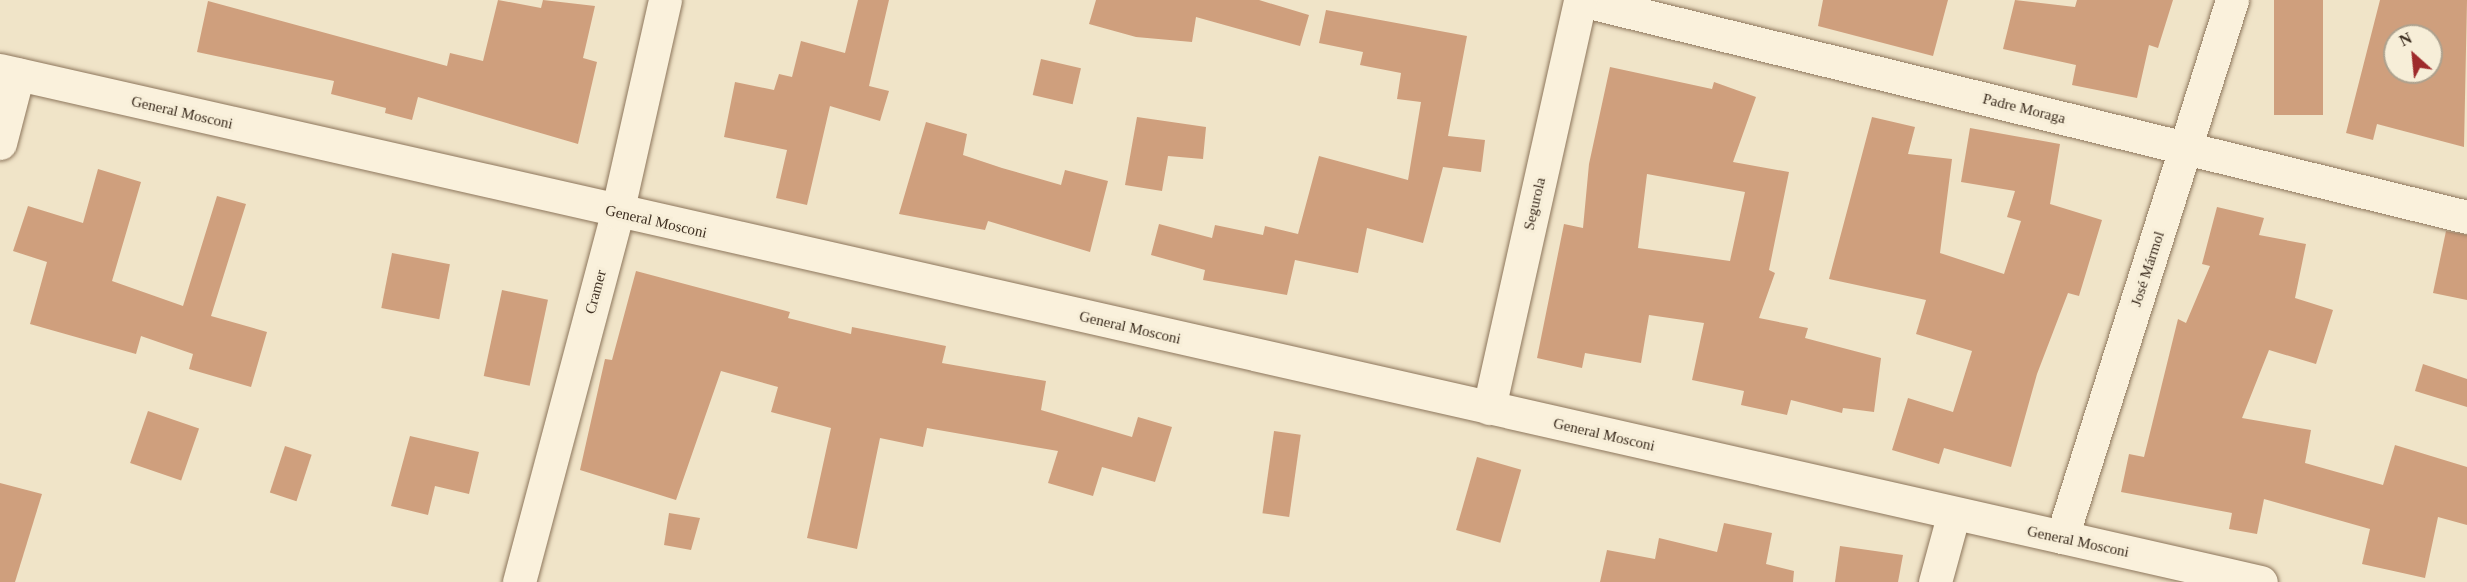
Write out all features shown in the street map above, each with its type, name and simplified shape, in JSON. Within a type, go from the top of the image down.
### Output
[{"type":"street","name":"Cramer","points":[[519,582],[617,213],[665,0]]},
{"type":"street","name":"Padre Moraga","points":[[1581,0],[2467,217]]},
{"type":"street","name":"Segurola","points":[[1489,408],[1581,0]]},
{"type":"street","name":"José Mármol","points":[[2062,537],[2187,150],[2232,0]]},
{"type":"street","name":"General Mosconi","points":[[9,72],[617,213],[1489,408],[1953,516],[2062,537],[2261,582]]},
{"type":"street","points":[[0,143],[9,72]]},
{"type":"street","points":[[1935,582],[1953,516]]},
{"type":"building","points":[[498,0],[541,8],[543,0],[595,6],[583,58],[597,62],[578,144],[418,97],[412,120],[385,113],[386,108],[331,94],[334,81],[197,52],[208,1],[447,66],[450,53],[483,61]]},
{"type":"building","points":[[858,0],[889,0],[869,86],[889,91],[880,121],[830,106],[807,205],[776,198],[787,150],[724,137],[735,82],[774,90],[779,74],[792,77],[801,41],[845,53]]},
{"type":"building","points":[[1096,0],[1259,0],[1309,15],[1300,46],[1196,17],[1192,42],[1136,37],[1089,24]]},
{"type":"building","points":[[1823,0],[1948,0],[1933,56],[1818,26]]},
{"type":"building","points":[[2015,0],[2075,7],[2077,0],[2173,0],[2158,48],[2149,45],[2137,98],[2072,85],[2076,65],[2003,49]]},
{"type":"building","points":[[2274,0],[2323,0],[2323,115],[2274,115]]},
{"type":"building","points":[[2380,0],[2467,0],[2464,147],[2377,124],[2373,140],[2346,133]]},
{"type":"building","points":[[1326,10],[1467,36],[1448,136],[1485,140],[1481,172],[1443,167],[1423,243],[1367,228],[1358,273],[1295,260],[1287,295],[1203,280],[1205,270],[1151,255],[1159,224],[1212,238],[1215,225],[1263,235],[1265,226],[1298,234],[1319,156],[1408,180],[1421,102],[1397,99],[1401,73],[1360,65],[1363,52],[1319,43]]},
{"type":"building","points":[[1041,59],[1081,68],[1073,104],[1033,95]]},
{"type":"building","points":[[1610,67],[1712,89],[1714,82],[1756,97],[1733,162],[1789,172],[1769,270],[1775,273],[1759,318],[1808,328],[1805,338],[1881,358],[1874,412],[1843,408],[1842,413],[1791,400],[1787,415],[1741,405],[1744,391],[1692,380],[1704,323],[1649,315],[1641,363],[1585,353],[1582,368],[1537,358],[1564,224],[1583,228],[1589,164]],"holes":[[[1647,174],[1745,192],[1730,261],[1638,248]]]},
{"type":"building","points":[[1137,117],[1206,127],[1203,159],[1168,156],[1162,191],[1125,185]]},
{"type":"building","points":[[1872,117],[1915,127],[1908,154],[1952,159],[1940,253],[2004,274],[2021,221],[2007,217],[2015,191],[1961,182],[1970,128],[2060,144],[2050,204],[2102,220],[2079,296],[2068,293],[2037,374],[2011,467],[1944,448],[1939,464],[1892,450],[1908,398],[1953,412],[1972,351],[1916,334],[1926,300],[1829,279]]},
{"type":"building","points":[[926,122],[967,134],[963,155],[1002,168],[1061,185],[1065,170],[1108,181],[1090,252],[988,221],[985,230],[899,214]]},
{"type":"building","points":[[98,169],[141,182],[112,281],[183,306],[217,196],[246,204],[211,316],[267,332],[251,387],[189,369],[193,354],[141,336],[136,354],[30,324],[47,262],[13,251],[28,206],[83,223]]},
{"type":"building","points":[[2217,207],[2264,218],[2259,235],[2306,244],[2295,298],[2333,310],[2316,364],[2269,350],[2242,418],[2311,430],[2305,463],[2383,485],[2395,445],[2467,467],[2467,525],[2438,517],[2425,578],[2362,564],[2370,529],[2264,499],[2257,534],[2229,529],[2232,513],[2121,492],[2129,454],[2144,457],[2178,319],[2186,323],[2210,266],[2202,264]]},
{"type":"building","points":[[2446,231],[2467,235],[2467,300],[2433,293]]},
{"type":"building","points":[[392,253],[450,264],[439,319],[381,308]]},
{"type":"building","points":[[636,271],[790,312],[788,318],[851,334],[852,327],[946,346],[942,363],[1046,381],[1041,410],[1132,437],[1138,417],[1172,427],[1155,482],[1102,467],[1093,496],[1048,483],[1058,451],[927,428],[923,447],[880,438],[857,549],[807,538],[831,428],[771,412],[778,387],[721,371],[676,500],[580,470],[605,359],[612,360]]},
{"type":"building","points":[[502,290],[548,300],[530,386],[484,376]]},
{"type":"building","points":[[2423,364],[2467,379],[2467,407],[2415,391]]},
{"type":"building","points":[[148,411],[199,429],[181,481],[130,463]]},
{"type":"building","points":[[1274,431],[1301,435],[1289,517],[1262,513]]},
{"type":"building","points":[[410,436],[479,452],[469,494],[435,486],[428,515],[391,506]]},
{"type":"building","points":[[285,446],[312,455],[296,501],[270,493]]},
{"type":"building","points":[[1477,457],[1521,470],[1500,543],[1456,530]]},
{"type":"building","points":[[0,483],[42,494],[15,582],[0,582]]},
{"type":"building","points":[[669,513],[700,518],[691,550],[664,545]]},
{"type":"building","points":[[1724,523],[1772,533],[1766,564],[1794,571],[1793,582],[1600,582],[1607,550],[1655,559],[1659,538],[1717,552]]},
{"type":"building","points":[[1840,546],[1903,555],[1898,582],[1835,582]]}]
